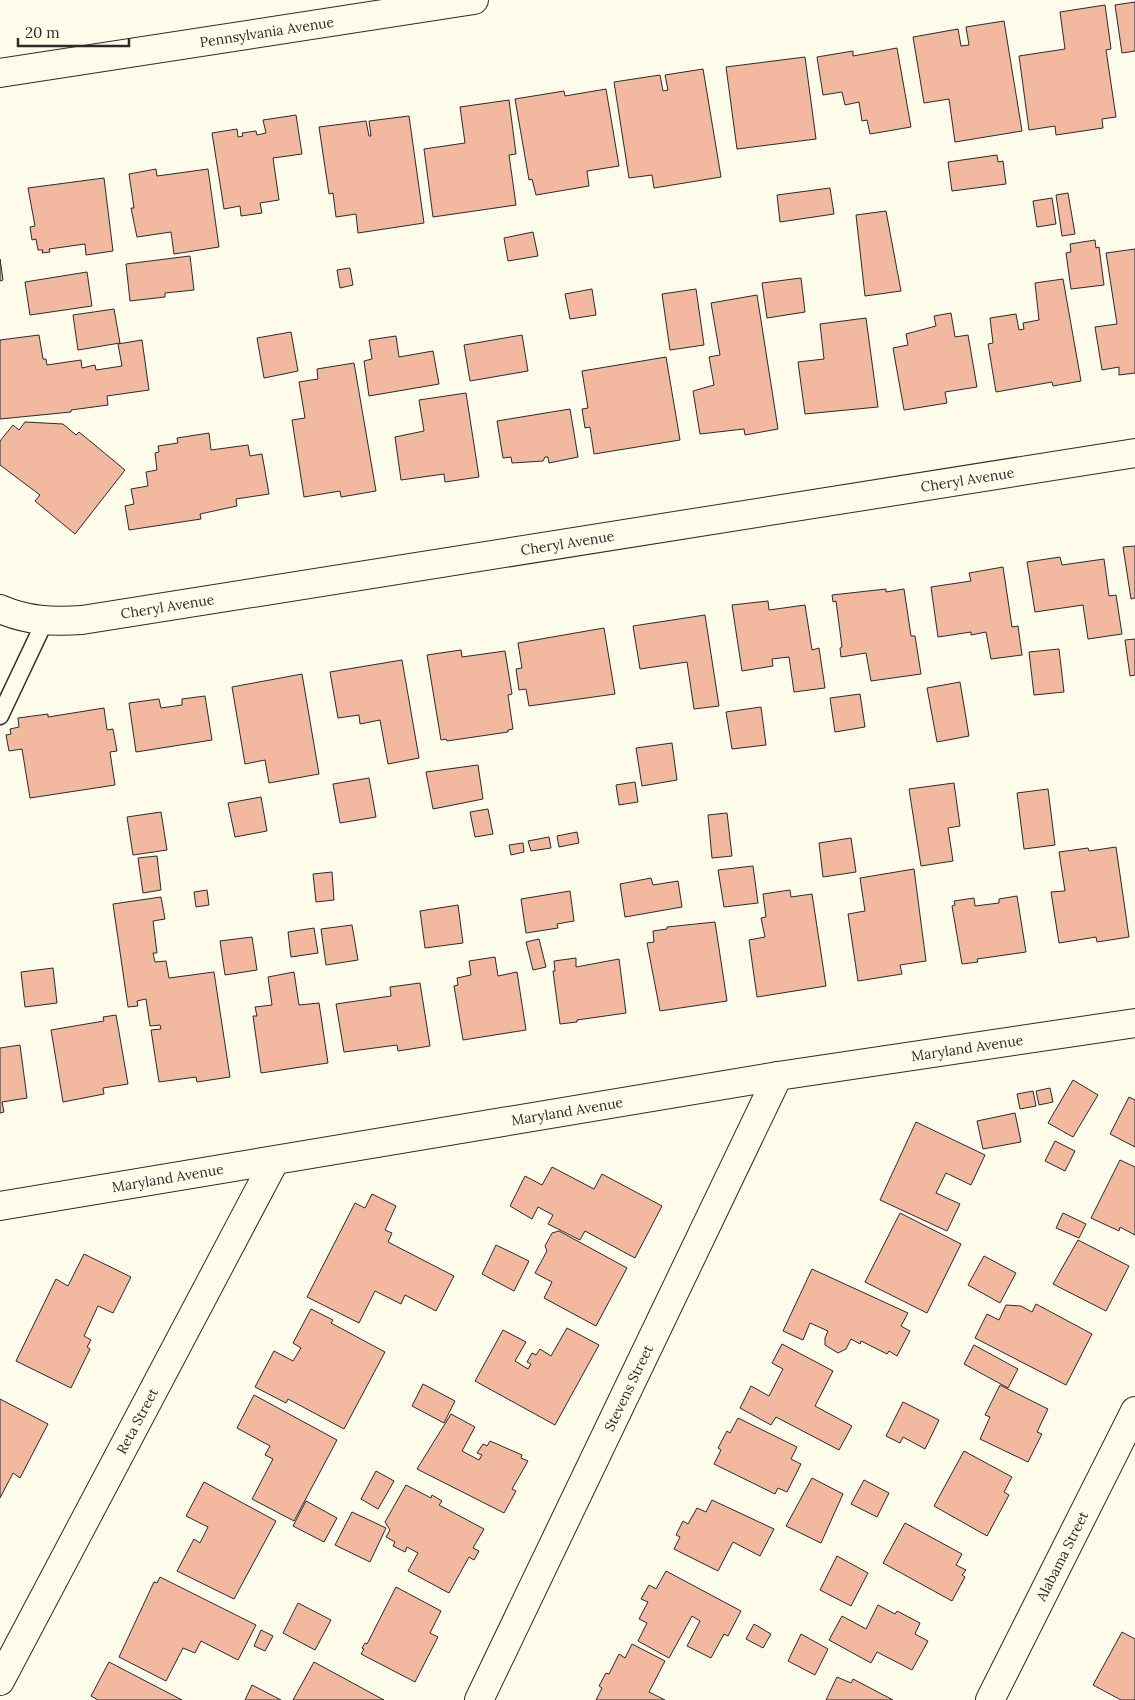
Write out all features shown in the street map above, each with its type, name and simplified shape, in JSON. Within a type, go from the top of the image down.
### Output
[{"type":"street","name":"Pennsylvania Avenue","points":[[0,73],[474,0]]},
{"type":"street","name":"Cheryl Avenue","points":[[0,609],[45,621],[82,620],[1135,453]]},
{"type":"street","name":"Maryland Avenue","points":[[0,1206],[274,1162],[778,1076],[1135,1023]]},
{"type":"street","name":"Stevens Street","points":[[479,1700],[778,1076]]},
{"type":"street","name":"Reta Street","points":[[0,1681],[274,1162]]},
{"type":"street","name":"Alabama Street","points":[[990,1700],[1135,1411]]},
{"type":"lane","points":[[0,716],[45,621]]},
{"type":"building","points":[[1135,2],[1135,51],[1122,53],[1115,5]]},
{"type":"building","points":[[1105,5],[1111,49],[1106,50],[1116,117],[1102,119],[1103,128],[1056,135],[1055,126],[1029,130],[1019,56],[1065,49],[1060,12]]},
{"type":"building","points":[[1004,21],[1022,131],[955,142],[949,99],[924,103],[913,37],[958,29],[961,46],[969,45],[966,27]]},
{"type":"building","points":[[897,48],[911,127],[870,134],[867,120],[862,121],[859,102],[845,105],[842,92],[823,95],[817,57],[853,51],[853,56]]},
{"type":"building","points":[[805,57],[816,139],[737,149],[726,67]]},
{"type":"building","points":[[703,69],[721,177],[654,188],[652,175],[629,178],[614,82],[660,75],[663,91],[668,90],[665,75]]},
{"type":"building","points":[[606,89],[619,166],[587,171],[589,186],[536,195],[532,179],[529,180],[515,99],[564,91],[565,96]]},
{"type":"building","points":[[509,100],[516,154],[509,155],[516,205],[433,217],[424,149],[465,143],[460,107]]},
{"type":"building","points":[[296,115],[302,154],[273,158],[279,200],[260,203],[262,213],[241,216],[240,206],[224,209],[212,133],[237,129],[238,137],[243,136],[242,133],[256,131],[257,135],[266,133],[263,120]]},
{"type":"building","points":[[409,116],[424,223],[358,233],[356,214],[336,217],[333,193],[329,194],[319,127],[366,121],[369,136],[371,136],[369,121]]},
{"type":"building","points":[[997,155],[998,162],[1003,161],[1006,184],[952,191],[948,162]]},
{"type":"building","points":[[156,169],[157,176],[208,169],[219,247],[174,254],[171,232],[137,237],[131,208],[134,208],[129,174]]},
{"type":"building","points":[[104,178],[113,251],[86,255],[85,244],[49,249],[50,252],[42,253],[43,250],[38,250],[36,239],[32,240],[30,227],[35,226],[28,188]]},
{"type":"building","points":[[830,188],[834,214],[780,222],[777,195]]},
{"type":"building","points":[[1068,193],[1075,234],[1062,236],[1056,195]]},
{"type":"building","points":[[1052,198],[1056,224],[1037,227],[1033,201]]},
{"type":"building","points":[[886,211],[901,291],[865,296],[856,215]]},
{"type":"building","points":[[533,232],[538,256],[508,261],[504,238]]},
{"type":"building","points":[[1095,240],[1096,248],[1099,247],[1104,285],[1071,289],[1066,253],[1071,252],[1070,244]]},
{"type":"building","points":[[1135,249],[1135,373],[1119,375],[1119,367],[1102,370],[1095,327],[1117,324],[1106,253]]},
{"type":"building","points":[[190,256],[194,290],[165,293],[165,297],[130,301],[126,264]]},
{"type":"building","points":[[0,259],[3,280],[0,281]]},
{"type":"building","points":[[350,268],[353,285],[340,288],[337,270]]},
{"type":"building","points":[[87,272],[92,306],[30,315],[25,282]]},
{"type":"building","points":[[801,278],[805,312],[767,318],[762,283]]},
{"type":"building","points":[[1063,279],[1081,381],[1053,386],[1052,382],[996,392],[988,344],[993,343],[990,318],[1016,314],[1019,330],[1024,329],[1023,323],[1039,320],[1035,283]]},
{"type":"building","points":[[592,289],[596,315],[570,319],[565,294]]},
{"type":"building","points":[[696,289],[704,345],[670,350],[662,294]]},
{"type":"building","points":[[757,295],[778,429],[745,435],[744,429],[700,434],[693,391],[714,385],[709,357],[720,355],[711,303]]},
{"type":"building","points":[[114,309],[120,343],[78,350],[73,315]]},
{"type":"building","points":[[951,313],[955,337],[968,335],[977,387],[945,392],[947,403],[904,410],[893,348],[908,345],[906,334],[936,326],[934,316]]},
{"type":"building","points":[[866,318],[878,407],[805,414],[798,362],[824,359],[820,324]]},
{"type":"building","points":[[291,332],[298,371],[264,378],[257,338]]},
{"type":"building","points":[[39,335],[43,359],[46,359],[47,365],[81,360],[82,368],[95,365],[96,370],[122,366],[118,344],[142,340],[149,390],[107,396],[108,405],[71,410],[71,412],[0,419],[0,340]]},
{"type":"building","points":[[522,335],[528,371],[470,381],[464,345]]},
{"type":"building","points":[[396,336],[399,357],[433,351],[439,384],[369,396],[364,361],[372,359],[369,340]]},
{"type":"building","points":[[666,357],[680,440],[594,454],[590,427],[585,428],[582,409],[588,408],[582,371]]},
{"type":"building","points":[[354,363],[376,491],[341,497],[340,491],[304,497],[292,420],[305,418],[299,382],[318,379],[317,369]]},
{"type":"building","points":[[466,393],[479,477],[445,482],[444,474],[401,480],[395,437],[424,431],[419,400]]},
{"type":"building","points":[[570,409],[578,457],[549,463],[548,457],[545,457],[543,461],[512,463],[511,457],[503,458],[497,421]]},
{"type":"building","points":[[25,422],[63,424],[76,435],[79,432],[125,470],[75,534],[35,501],[40,495],[0,465],[0,441],[13,425],[19,430]]},
{"type":"building","points":[[209,433],[211,450],[248,445],[250,456],[262,454],[269,494],[236,499],[237,506],[200,514],[201,519],[129,530],[125,506],[134,504],[131,489],[148,486],[146,472],[157,470],[155,453],[159,452],[158,446],[178,443],[177,438]]},
{"type":"building","points":[[1135,546],[1135,598],[1131,599],[1123,547]]},
{"type":"building","points":[[1060,557],[1062,565],[1104,559],[1109,596],[1116,595],[1122,634],[1088,639],[1083,605],[1035,612],[1027,562]]},
{"type":"building","points":[[1003,567],[1012,627],[1018,626],[1022,655],[991,659],[986,632],[971,635],[971,632],[938,637],[931,587],[971,581],[969,573]]},
{"type":"building","points":[[886,589],[886,592],[904,589],[911,636],[915,636],[921,674],[871,681],[866,653],[841,657],[840,648],[842,647],[836,601],[833,602],[832,595]]},
{"type":"building","points":[[768,601],[769,610],[805,605],[812,650],[819,648],[825,688],[794,692],[789,657],[772,659],[773,666],[742,671],[732,605]]},
{"type":"building","points":[[705,615],[719,706],[694,709],[687,662],[640,669],[633,626]]},
{"type":"building","points":[[604,628],[615,694],[529,706],[526,689],[519,690],[516,669],[522,668],[518,643]]},
{"type":"building","points":[[1135,639],[1135,675],[1130,676],[1125,640]]},
{"type":"building","points":[[1059,649],[1064,692],[1034,695],[1029,652]]},
{"type":"building","points":[[461,650],[462,657],[505,651],[512,694],[508,695],[513,729],[508,730],[508,732],[447,741],[446,739],[441,740],[427,655]]},
{"type":"building","points":[[402,660],[419,758],[388,764],[380,720],[360,724],[359,715],[338,718],[330,672]]},
{"type":"building","points":[[302,674],[319,774],[269,783],[265,760],[245,764],[232,687]]},
{"type":"building","points":[[960,682],[969,736],[937,742],[927,688]]},
{"type":"building","points":[[860,694],[865,727],[835,732],[830,698]]},
{"type":"building","points":[[205,696],[212,740],[136,752],[129,703],[159,699],[161,708],[182,705],[182,699]]},
{"type":"building","points":[[761,707],[766,745],[732,749],[726,712]]},
{"type":"building","points":[[104,708],[107,730],[113,729],[117,751],[110,752],[115,785],[30,798],[22,749],[9,751],[6,735],[11,734],[10,729],[19,727],[18,718],[48,714],[48,717]]},
{"type":"building","points":[[672,743],[677,780],[642,786],[636,748]]},
{"type":"building","points":[[478,765],[483,799],[433,809],[426,772]]},
{"type":"building","points":[[369,778],[376,817],[340,823],[333,784]]},
{"type":"building","points":[[635,782],[638,802],[619,805],[616,785]]},
{"type":"building","points":[[954,783],[960,826],[948,828],[953,861],[921,866],[909,789]]},
{"type":"building","points":[[1048,789],[1055,845],[1024,849],[1017,793]]},
{"type":"building","points":[[261,797],[267,831],[235,837],[228,803]]},
{"type":"building","points":[[488,809],[493,834],[475,837],[470,812]]},
{"type":"building","points":[[161,812],[167,850],[133,855],[127,817]]},
{"type":"building","points":[[727,813],[732,856],[712,858],[708,815]]},
{"type":"building","points":[[577,832],[579,843],[559,847],[557,836]]},
{"type":"building","points":[[549,837],[551,848],[531,851],[528,841]]},
{"type":"building","points":[[851,838],[856,872],[823,877],[819,843]]},
{"type":"building","points":[[523,843],[524,852],[511,855],[509,845]]},
{"type":"building","points":[[1116,847],[1129,937],[1097,942],[1096,937],[1059,943],[1051,892],[1065,891],[1059,852],[1088,848],[1089,851]]},
{"type":"building","points":[[157,856],[161,890],[143,893],[138,858]]},
{"type":"building","points":[[753,866],[758,903],[724,907],[718,870]]},
{"type":"building","points":[[914,869],[926,961],[900,965],[902,974],[858,981],[848,914],[865,911],[860,878]]},
{"type":"building","points":[[332,872],[334,900],[316,902],[313,874]]},
{"type":"building","points":[[651,878],[653,885],[678,881],[682,907],[625,917],[620,884]]},
{"type":"building","points":[[207,890],[209,905],[196,907],[194,892]]},
{"type":"building","points":[[790,890],[791,897],[812,894],[826,986],[757,997],[749,940],[765,937],[761,918],[766,917],[763,894]]},
{"type":"building","points":[[570,891],[574,921],[557,924],[558,928],[526,933],[521,899]]},
{"type":"building","points":[[1017,896],[1026,952],[977,959],[978,962],[962,964],[952,906],[955,905],[954,901],[974,898],[975,906],[999,903],[999,899]]},
{"type":"building","points":[[161,897],[165,919],[153,921],[157,953],[153,953],[155,962],[166,961],[169,978],[214,972],[230,1077],[197,1082],[196,1077],[159,1082],[151,1030],[161,1029],[160,1025],[150,1026],[146,999],[137,1001],[138,1006],[128,1007],[113,904]]},
{"type":"building","points":[[458,905],[463,943],[425,948],[420,911]]},
{"type":"building","points":[[715,922],[727,1001],[660,1011],[647,943],[654,942],[653,931],[667,929],[667,927]]},
{"type":"building","points":[[352,925],[358,960],[326,965],[321,929]]},
{"type":"building","points":[[314,928],[318,953],[291,957],[288,932]]},
{"type":"building","points":[[252,937],[257,970],[225,975],[220,941]]},
{"type":"building","points":[[539,939],[546,967],[533,970],[526,942]]},
{"type":"building","points":[[495,957],[498,976],[517,972],[526,1030],[463,1040],[454,986],[458,985],[457,978],[471,975],[469,961]]},
{"type":"building","points":[[576,958],[576,967],[619,959],[626,1013],[560,1024],[553,971],[555,971],[554,961]]},
{"type":"building","points":[[53,968],[57,1003],[25,1007],[21,972]]},
{"type":"building","points":[[294,972],[299,1005],[319,1003],[328,1063],[261,1073],[253,1016],[257,1016],[255,1007],[272,1005],[268,977]]},
{"type":"building","points":[[420,983],[430,1046],[398,1051],[397,1045],[344,1052],[336,1004],[391,996],[390,987]]},
{"type":"building","points":[[116,1015],[128,1084],[103,1088],[104,1094],[63,1102],[51,1030],[104,1021],[103,1017]]},
{"type":"building","points":[[20,1045],[27,1098],[2,1102],[4,1112],[0,1113],[0,1048]]},
{"type":"building","points":[[1073,1080],[1098,1095],[1073,1137],[1048,1123]]},
{"type":"building","points":[[1050,1088],[1053,1102],[1039,1105],[1036,1091]]},
{"type":"building","points":[[1033,1091],[1036,1106],[1020,1109],[1017,1094]]},
{"type":"building","points":[[1129,1097],[1135,1100],[1135,1147],[1110,1134]]},
{"type":"building","points":[[1015,1113],[1021,1142],[983,1149],[977,1121]]},
{"type":"building","points":[[916,1122],[985,1155],[971,1185],[946,1173],[936,1193],[960,1204],[947,1231],[880,1200]]},
{"type":"building","points":[[1055,1141],[1075,1151],[1065,1171],[1045,1161]]},
{"type":"building","points":[[1120,1160],[1135,1167],[1135,1235],[1120,1227],[1119,1231],[1091,1218]]},
{"type":"building","points":[[552,1167],[594,1189],[602,1174],[662,1206],[635,1258],[585,1231],[580,1240],[548,1224],[553,1215],[538,1207],[532,1219],[510,1206],[525,1176],[542,1185]]},
{"type":"building","points":[[372,1194],[396,1206],[385,1230],[392,1233],[388,1242],[454,1276],[436,1311],[405,1295],[401,1304],[375,1291],[359,1323],[307,1297],[355,1203],[365,1208]]},
{"type":"building","points":[[900,1213],[961,1244],[927,1313],[865,1282]]},
{"type":"building","points":[[1063,1213],[1086,1224],[1079,1238],[1056,1228]]},
{"type":"building","points":[[559,1231],[627,1268],[596,1326],[544,1298],[552,1282],[535,1273],[547,1251],[545,1246],[552,1233]]},
{"type":"building","points":[[1078,1240],[1129,1266],[1106,1311],[1053,1284]]},
{"type":"building","points":[[496,1245],[529,1261],[514,1291],[482,1274]]},
{"type":"building","points":[[84,1254],[131,1277],[113,1313],[98,1306],[84,1336],[91,1340],[87,1347],[90,1349],[71,1388],[16,1361],[56,1279],[68,1286]]},
{"type":"building","points":[[984,1256],[1016,1273],[1000,1303],[968,1285]]},
{"type":"building","points":[[812,1269],[908,1313],[901,1326],[910,1331],[897,1356],[889,1351],[887,1354],[861,1341],[860,1344],[851,1339],[846,1349],[838,1353],[825,1345],[828,1331],[810,1323],[803,1340],[783,1331]]},
{"type":"building","points":[[1036,1304],[1092,1334],[1066,1385],[975,1338],[987,1314],[999,1320],[1006,1305],[1021,1306],[1032,1312]]},
{"type":"building","points":[[311,1309],[333,1320],[331,1323],[385,1352],[344,1429],[288,1399],[286,1403],[255,1387],[274,1351],[293,1361],[301,1348],[293,1343]]},
{"type":"building","points":[[567,1328],[599,1345],[555,1425],[475,1381],[503,1330],[526,1342],[515,1361],[528,1369],[531,1364],[527,1362],[532,1353],[536,1355],[540,1349],[551,1356]]},
{"type":"building","points":[[782,1344],[833,1371],[815,1406],[852,1426],[839,1450],[776,1417],[771,1425],[740,1408],[751,1386],[769,1396],[783,1369],[772,1363]]},
{"type":"building","points":[[974,1345],[1018,1369],[1008,1388],[964,1364]]},
{"type":"building","points":[[423,1384],[455,1401],[444,1423],[412,1406]]},
{"type":"building","points":[[1000,1385],[1048,1409],[1037,1432],[1042,1434],[1028,1462],[980,1439],[990,1417],[985,1415]]},
{"type":"building","points":[[254,1395],[337,1440],[294,1521],[252,1499],[273,1459],[265,1455],[270,1446],[237,1428]]},
{"type":"building","points":[[0,1399],[48,1424],[20,1478],[13,1473],[0,1498]]},
{"type":"building","points":[[903,1402],[939,1420],[925,1449],[903,1437],[900,1443],[886,1436]]},
{"type":"building","points":[[451,1414],[475,1427],[462,1451],[479,1460],[482,1455],[477,1453],[483,1444],[487,1446],[490,1441],[522,1455],[521,1458],[528,1461],[512,1489],[516,1491],[504,1513],[417,1469]]},
{"type":"building","points":[[738,1418],[797,1447],[791,1459],[801,1464],[787,1492],[778,1488],[775,1494],[714,1464],[721,1450],[718,1448],[727,1431],[730,1433]]},
{"type":"building","points":[[964,1451],[1012,1477],[1004,1492],[1009,1495],[987,1536],[934,1506]]},
{"type":"building","points":[[376,1471],[394,1481],[378,1509],[361,1499]]},
{"type":"building","points":[[812,1478],[843,1494],[821,1543],[786,1526]]},
{"type":"building","points":[[864,1480],[889,1493],[877,1517],[851,1504]]},
{"type":"building","points":[[204,1482],[276,1521],[234,1599],[177,1571],[194,1539],[200,1543],[208,1527],[186,1516]]},
{"type":"building","points":[[406,1485],[431,1498],[432,1495],[442,1501],[439,1505],[484,1529],[473,1548],[479,1551],[474,1560],[469,1557],[449,1593],[408,1571],[418,1553],[407,1547],[405,1552],[393,1546],[395,1542],[386,1537],[390,1530],[385,1522]]},
{"type":"building","points":[[712,1500],[774,1529],[760,1556],[733,1542],[718,1571],[674,1549],[680,1537],[676,1535],[683,1521],[688,1524],[697,1508],[706,1512]]},
{"type":"building","points":[[306,1501],[337,1518],[324,1542],[293,1526]]},
{"type":"building","points":[[352,1512],[386,1528],[370,1562],[335,1545]]},
{"type":"building","points":[[905,1523],[962,1554],[956,1565],[966,1570],[962,1575],[965,1577],[952,1601],[883,1563]]},
{"type":"building","points":[[837,1556],[868,1573],[851,1606],[820,1590]]},
{"type":"building","points":[[666,1571],[741,1611],[728,1636],[724,1634],[711,1658],[687,1646],[700,1621],[692,1616],[669,1658],[638,1641],[647,1623],[639,1619],[648,1602],[641,1599],[649,1585],[656,1589]]},
{"type":"building","points":[[160,1577],[256,1625],[238,1660],[201,1641],[195,1653],[183,1648],[166,1681],[119,1657],[154,1582],[157,1583]]},
{"type":"building","points":[[396,1587],[441,1611],[430,1633],[438,1637],[415,1682],[361,1654],[364,1649],[362,1648],[365,1643],[367,1644]]},
{"type":"building","points":[[298,1603],[331,1620],[315,1650],[283,1633]]},
{"type":"building","points":[[878,1605],[895,1614],[897,1611],[920,1623],[915,1634],[928,1641],[912,1670],[877,1652],[871,1663],[829,1640],[842,1616],[866,1629]]},
{"type":"building","points":[[754,1624],[771,1634],[763,1648],[746,1639]]},
{"type":"building","points":[[261,1630],[273,1636],[265,1651],[254,1646]]},
{"type":"building","points":[[1122,1632],[1135,1639],[1135,1700],[1121,1700],[1093,1685]]},
{"type":"building","points":[[801,1634],[828,1649],[815,1675],[788,1661]]},
{"type":"building","points":[[632,1644],[665,1661],[649,1692],[665,1700],[596,1700],[602,1688],[599,1686],[606,1673],[609,1674],[619,1654],[625,1658]]},
{"type":"building","points":[[109,1662],[182,1700],[98,1700],[91,1696]]},
{"type":"building","points":[[314,1662],[384,1700],[293,1700]]},
{"type":"building","points":[[837,1677],[851,1683],[853,1679],[893,1700],[826,1700]]},
{"type":"building","points":[[252,1685],[281,1700],[245,1700]]}]
